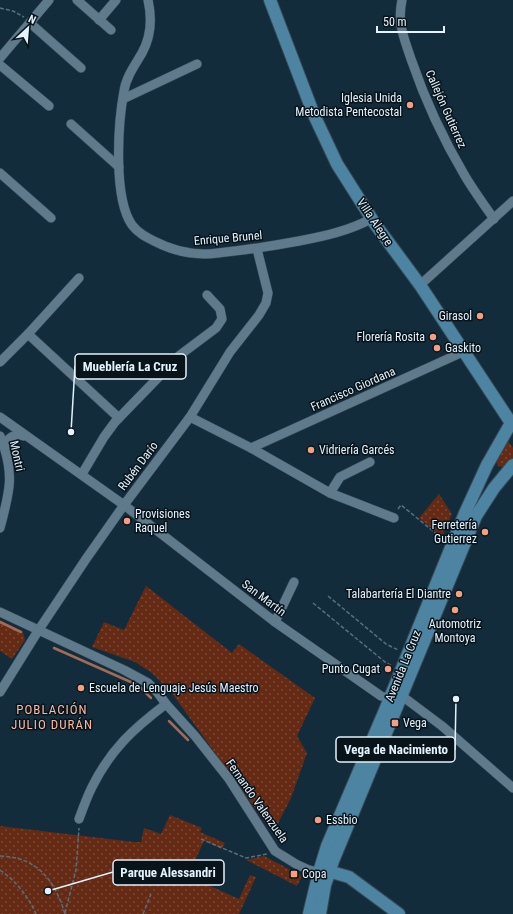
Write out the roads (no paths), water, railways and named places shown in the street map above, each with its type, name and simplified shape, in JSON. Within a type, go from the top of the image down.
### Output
[{"type":"main road","name":"Villa Alegre","points":[[270,0],[314,115],[333,157],[371,219],[420,285],[512,425]]},
{"type":"main road","name":"Avenida La Cruz","points":[[320,914],[323,873],[327,846],[465,513],[487,466],[512,425]]},
{"type":"main road","points":[[487,466],[502,476]]},
{"type":"main road","name":"Avenida La Cruz","points":[[310,914],[323,873],[356,803],[402,696],[476,516],[487,496],[502,476],[513,466]]},
{"type":"main road","points":[[323,873],[342,874],[349,877],[399,914]]},
{"type":"street","points":[[0,58],[49,0]]},
{"type":"street","points":[[76,0],[111,30]]},
{"type":"street","points":[[99,20],[116,0]]},
{"type":"street","name":"Enrique Brunel","points":[[148,0],[150,21],[148,36],[143,52],[130,74],[124,90],[119,140],[121,187],[128,216],[132,225],[144,236],[173,250],[191,254],[210,254],[257,249],[331,235],[354,228],[371,219]]},
{"type":"street","name":"Callejón Gutierrez","points":[[402,0],[399,12],[402,29],[418,79],[442,135],[466,177],[494,219]]},
{"type":"street","points":[[30,24],[81,68]]},
{"type":"street","points":[[123,99],[197,64]]},
{"type":"street","points":[[0,65],[49,106]]},
{"type":"street","points":[[71,124],[119,167]]},
{"type":"street","points":[[0,173],[51,218]]},
{"type":"street","points":[[420,285],[513,201]]},
{"type":"street","name":"Rubén Darío","points":[[0,692],[38,631],[86,559],[124,504],[190,417],[230,352],[259,314],[266,302],[268,293],[257,249]]},
{"type":"street","points":[[0,362],[28,334],[79,278]]},
{"type":"street","points":[[82,474],[104,437],[119,418],[180,355],[216,328],[222,319],[220,310],[207,295]]},
{"type":"street","points":[[28,334],[119,418]]},
{"type":"street","name":"Francisco Giordana","points":[[251,448],[464,351]]},
{"type":"street","name":"San Martín","points":[[0,417],[124,504],[275,622],[381,696],[389,698]]},
{"type":"street","points":[[190,417],[251,448],[330,493],[394,518]]},
{"type":"street","points":[[5,448],[6,443],[11,437],[18,435],[25,436]]},
{"type":"street","name":"Montri","points":[[0,436],[5,448],[9,466],[10,485],[8,500],[0,528]]},
{"type":"street","points":[[330,493],[340,477],[370,462]]},
{"type":"street","points":[[275,622],[294,582]]},
{"type":"street","name":"Fernando Valenzuela","points":[[1,612],[148,683],[195,736],[229,778],[275,850],[296,864],[309,870],[323,873]]},
{"type":"street","points":[[389,698],[402,696],[442,726],[513,788]]},
{"type":"street","points":[[79,819],[91,788],[106,762],[124,739],[140,723],[166,704]]},
{"type":"waterway","points":[[0,622],[21,632]]},
{"type":"waterway","points":[[54,648],[133,683],[140,687],[151,698]]},
{"type":"waterway","points":[[169,721],[188,740]]},
{"type":"place","name":"Iglesia Unida Metodista Pentecostal","points":[[410,105]]},
{"type":"place","name":"Girasol","points":[[480,316]]},
{"type":"place","name":"Florería Rosita","points":[[433,337]]},
{"type":"place","name":"Gaskito","points":[[437,348]]},
{"type":"place","name":"Mueblería La Cruz","points":[[71,432]]},
{"type":"place","name":"Vidriería Garcés","points":[[311,450]]},
{"type":"place","name":"Provisiones Raquel","points":[[127,521]]},
{"type":"place","name":"Ferretería Gutierrez","points":[[485,532]]},
{"type":"place","name":"Talabartería El Diantre","points":[[459,594]]},
{"type":"place","name":"Automotriz Montoya","points":[[455,610]]},
{"type":"place","name":"Punto Cugat","points":[[388,669]]},
{"type":"place","name":"Escuela de Lenguaje Jesús Maestro","points":[[81,688]]},
{"type":"place","name":"Vega de Nacimiento","points":[[456,699]]},
{"type":"place","name":"Vega","points":[[395,723]]},
{"type":"place","name":"Essbio","points":[[318,820]]},
{"type":"place","name":"Copa","points":[[294,874]]},
{"type":"place","name":"Parque Alessandri","points":[[48,891]]},
{"type":"district","name":"POBLACIÓN JULIO DURÁN","points":[[52,716]]}]
